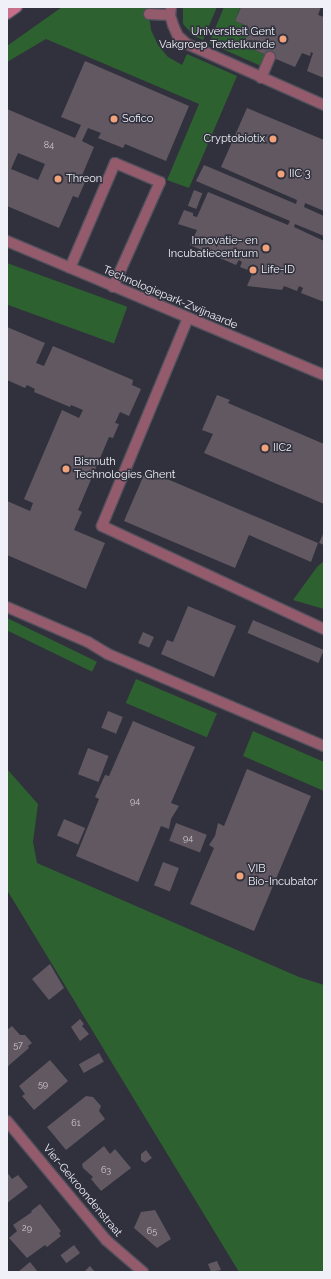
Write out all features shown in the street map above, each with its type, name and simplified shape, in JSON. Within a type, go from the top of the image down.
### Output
[{"type":"main road","points":[[7,14],[17,7]]},
{"type":"street","points":[[149,14],[171,11],[173,25],[178,36],[187,44],[324,105]]},
{"type":"street","points":[[261,78],[270,57]]},
{"type":"street","points":[[70,268],[115,163],[160,182],[113,287]]},
{"type":"street","name":"Technologiepark-Zwijnaarde","points":[[7,241],[324,375]]},
{"type":"street","points":[[188,318],[102,526],[324,629]]},
{"type":"street","points":[[7,607],[88,642],[108,654],[324,746]]},
{"type":"street","name":"Vier-Gekroondenstraat","points":[[7,1120],[106,1240],[143,1272]]},
{"type":"green space","points":[[62,7],[150,7],[149,14],[151,30],[158,45],[168,57],[182,65],[187,54],[237,76],[189,188],[167,180],[199,104],[46,39],[7,62],[7,46]]},
{"type":"green space","points":[[183,7],[217,7],[203,40],[194,36],[183,24]]},
{"type":"green space","points":[[224,7],[240,8],[235,21],[245,25],[243,31],[248,33],[243,45],[266,55],[261,66],[209,43]]},
{"type":"green space","points":[[7,263],[127,307],[114,343],[7,305]]},
{"type":"green space","points":[[324,561],[324,609],[293,600],[317,567]]},
{"type":"green space","points":[[7,618],[97,662],[92,672],[7,630]]},
{"type":"green space","points":[[136,679],[217,713],[207,737],[126,703]]},
{"type":"green space","points":[[253,731],[324,762],[324,791],[243,756]]},
{"type":"green space","points":[[7,769],[38,804],[33,842],[37,863],[299,977],[324,985],[324,1272],[239,1272],[7,890]]},
{"type":"building","name":"Universiteit Gent Vakgroep Textielkunde","points":[[241,7],[321,7],[318,15],[324,17],[324,78],[307,71],[313,53],[311,52],[310,56],[302,53],[295,67],[243,45],[248,33],[243,31],[245,25],[235,21]]},
{"type":"building","points":[[85,61],[189,106],[166,161],[125,144],[123,148],[98,138],[101,133],[88,128],[82,141],[94,147],[81,178],[86,180],[78,198],[73,196],[59,228],[7,206],[7,109],[75,138],[81,125],[61,117]],"holes":[[[18,153],[45,164],[38,180],[11,169]]]},
{"type":"building","points":[[247,108],[324,140],[324,211],[305,203],[304,207],[324,216],[324,236],[295,224],[294,227],[324,241],[324,302],[301,293],[303,288],[299,286],[297,291],[284,286],[282,290],[247,286],[253,272],[240,267],[242,262],[239,260],[236,265],[208,253],[210,248],[207,247],[204,251],[190,245],[197,230],[178,224],[184,210],[193,213],[193,216],[197,217],[208,192],[288,225],[290,221],[196,181],[204,165],[296,204],[297,200],[221,167]]},
{"type":"building","points":[[194,190],[202,193],[196,209],[188,206]]},
{"type":"building","name":"Bismuth Technologies Ghent","points":[[7,327],[45,343],[36,363],[44,366],[53,346],[133,380],[132,385],[141,389],[129,416],[120,412],[115,423],[119,424],[113,438],[109,437],[78,510],[82,512],[74,530],[105,543],[86,589],[7,555],[7,501],[30,511],[33,503],[24,499],[62,410],[79,418],[83,410],[71,405],[70,407],[34,392],[35,389],[27,385],[25,388],[7,380]]},
{"type":"building","name":"IIC2","points":[[217,395],[230,400],[228,403],[324,444],[324,504],[204,453],[213,434],[202,430]]},
{"type":"building","points":[[146,470],[318,543],[311,562],[249,535],[235,568],[124,521]]},
{"type":"building","points":[[324,532],[324,545],[319,543]]},
{"type":"building","points":[[188,606],[236,626],[214,677],[161,654],[167,640],[173,642]]},
{"type":"building","points":[[253,620],[324,650],[318,663],[248,633]]},
{"type":"building","points":[[143,632],[154,637],[149,648],[138,643]]},
{"type":"building","points":[[108,711],[123,717],[116,734],[101,728]]},
{"type":"building","points":[[133,721],[195,747],[171,803],[179,806],[171,819],[169,829],[161,826],[138,882],[76,856],[99,799],[95,797],[105,775],[109,776]]},
{"type":"building","points":[[88,748],[109,756],[99,782],[78,774]]},
{"type":"building","name":"VIB Bio-Incubator","points":[[247,769],[311,796],[254,931],[190,904],[214,848],[209,845],[215,836],[218,823],[224,826]]},
{"type":"building","points":[[64,819],[85,828],[78,845],[57,836]]},
{"type":"building","points":[[176,823],[207,835],[200,853],[169,841]]},
{"type":"building","points":[[163,862],[179,868],[170,891],[154,885]]},
{"type":"building","points":[[50,964],[64,988],[49,1000],[32,979]]},
{"type":"building","points":[[80,1019],[84,1024],[82,1026],[89,1034],[80,1041],[71,1027]]},
{"type":"building","points":[[12,1026],[20,1035],[25,1035],[32,1043],[28,1046],[29,1048],[7,1067],[7,1030]]},
{"type":"building","points":[[99,1053],[104,1062],[84,1073],[79,1064]]},
{"type":"building","points":[[50,1060],[68,1081],[34,1110],[22,1096],[25,1094],[19,1086]]},
{"type":"building","points":[[86,1096],[93,1097],[101,1106],[99,1111],[105,1119],[66,1150],[47,1127]]},
{"type":"building","points":[[104,1146],[110,1154],[115,1149],[131,1168],[101,1191],[91,1179],[93,1177],[83,1168],[82,1164]]},
{"type":"building","points":[[146,1150],[152,1158],[145,1163],[141,1160],[141,1154]]},
{"type":"building","points":[[7,1172],[12,1179],[18,1175],[28,1187],[7,1203]]},
{"type":"building","points":[[40,1204],[61,1231],[59,1233],[61,1236],[47,1247],[45,1245],[27,1258],[9,1238],[17,1231],[13,1225],[32,1212],[31,1211]]},
{"type":"building","points":[[155,1210],[171,1239],[157,1248],[134,1228],[141,1212]]},
{"type":"building","points":[[74,1245],[80,1253],[66,1263],[60,1255]]},
{"type":"building","points":[[217,1261],[221,1270],[211,1272],[208,1264]]},
{"type":"building","points":[[30,1262],[38,1272],[18,1272]]},
{"type":"building","points":[[90,1266],[95,1272],[84,1272]]},
{"type":"place","name":"Universiteit Gent Vakgroep Textielkunde","points":[[283,39]]},
{"type":"place","name":"Sofico","points":[[114,119]]},
{"type":"place","name":"Cryptobiotix","points":[[273,139]]},
{"type":"place","name":"IIC 3","points":[[281,174]]},
{"type":"place","name":"Threon","points":[[58,179]]},
{"type":"place","name":"Innovatie- en Incubatiecentrum","points":[[266,248]]},
{"type":"place","name":"Life-ID","points":[[253,270]]},
{"type":"place","name":"IIC2","points":[[265,448]]},
{"type":"place","name":"Bismuth Technologies Ghent","points":[[66,469]]},
{"type":"place","name":"VIB Bio-Incubator","points":[[240,876]]}]
